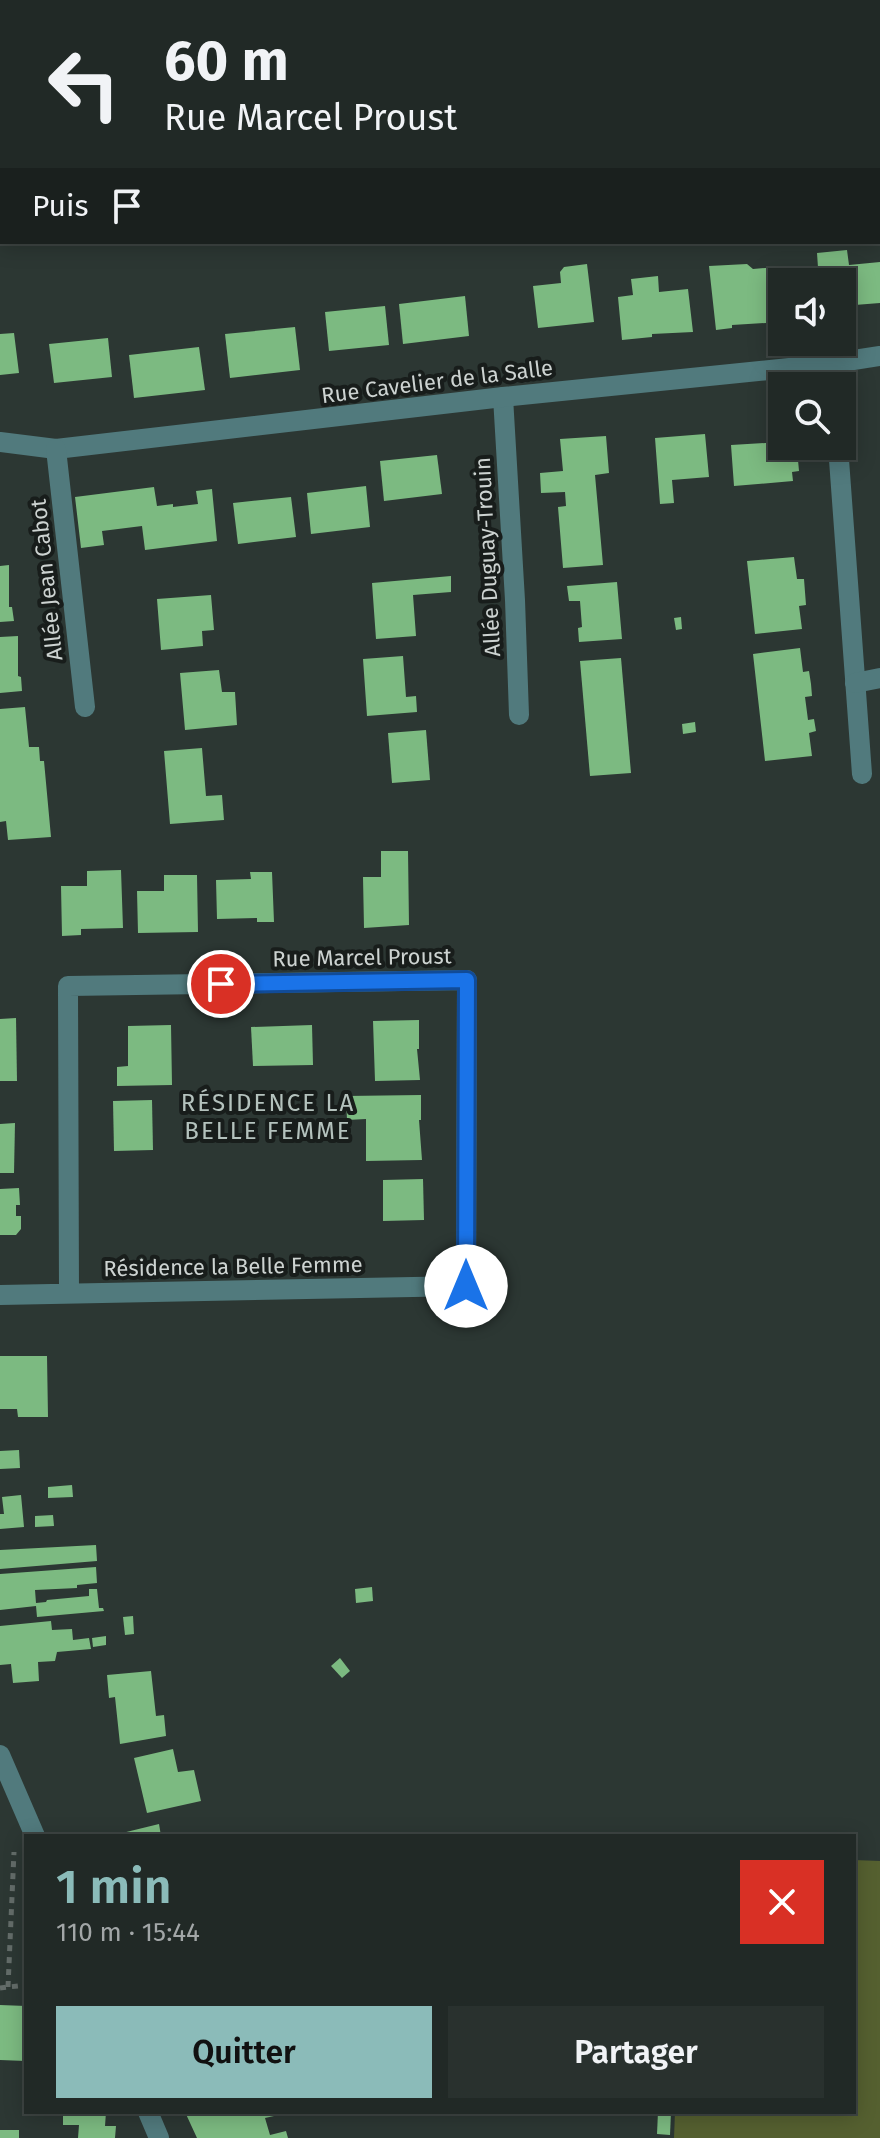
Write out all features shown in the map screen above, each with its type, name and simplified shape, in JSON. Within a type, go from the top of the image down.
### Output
[{"type":"street","name":"Rue Cavelier de la Salle","points":[[0,442],[56,449],[880,356]]},
{"type":"street","points":[[828,364],[829,372]]},
{"type":"street","name":"Allée Duguay-Trouin","points":[[503,397],[519,715]]},
{"type":"street","name":"Allée Jean Cabot","points":[[56,449],[85,707]]},
{"type":"street","points":[[839,460],[862,774]]},
{"type":"street","points":[[855,683],[880,678]]},
{"type":"street","name":"Rue Marcel Proust","points":[[69,1293],[68,986],[467,980],[466,1286]]},
{"type":"street","name":"Résidence la Belle Femme","points":[[0,1295],[466,1286]]},
{"type":"street","points":[[0,1755],[34,1834]]},
{"type":"street","points":[[149,2114],[159,2138]]},
{"type":"path","points":[[8,1987],[14,1846]]},
{"type":"path","points":[[0,1988],[24,1985]]},
{"type":"green space","points":[[856,1860],[880,1861],[880,2138],[674,2138],[675,2114],[856,2114]]},
{"type":"building","points":[[847,250],[849,265],[880,262],[880,303],[856,305],[856,268],[818,268],[817,253]]},
{"type":"building","points":[[587,264],[594,322],[538,328],[533,286],[561,283],[560,272],[564,267]]},
{"type":"building","points":[[747,264],[753,269],[778,267],[768,268],[768,323],[732,325],[732,328],[716,330],[709,266]]},
{"type":"building","points":[[658,276],[659,292],[688,289],[693,332],[652,334],[652,337],[622,340],[618,297],[633,295],[631,279]]},
{"type":"building","points":[[465,296],[469,336],[403,344],[399,304]]},
{"type":"building","points":[[385,306],[389,345],[329,351],[325,312]]},
{"type":"building","points":[[295,327],[300,370],[230,378],[225,334]]},
{"type":"building","points":[[14,333],[19,373],[0,375],[0,334]]},
{"type":"building","points":[[108,338],[112,377],[54,383],[49,344]]},
{"type":"building","points":[[199,347],[205,390],[134,398],[129,355]]},
{"type":"building","points":[[705,434],[709,477],[672,480],[674,503],[660,504],[655,438]]},
{"type":"building","points":[[606,436],[609,473],[595,475],[603,565],[563,568],[558,507],[566,506],[565,492],[541,493],[540,473],[563,471],[560,439]]},
{"type":"building","points":[[768,443],[768,460],[798,460],[799,471],[792,472],[793,481],[734,486],[731,445]]},
{"type":"building","points":[[437,455],[442,494],[384,501],[380,461]]},
{"type":"building","points":[[366,486],[370,527],[311,534],[307,493]]},
{"type":"building","points":[[154,487],[157,506],[173,504],[173,507],[198,504],[196,491],[212,489],[217,541],[145,550],[142,526],[102,531],[104,545],[81,548],[75,497]]},
{"type":"building","points":[[291,497],[296,537],[238,544],[233,503]]},
{"type":"building","points":[[794,557],[797,579],[804,579],[806,605],[799,606],[802,629],[755,634],[747,561]]},
{"type":"building","points":[[9,565],[9,607],[12,607],[14,621],[0,622],[0,566]]},
{"type":"building","points":[[451,576],[451,592],[413,595],[416,636],[376,639],[372,583]]},
{"type":"building","points":[[617,582],[622,639],[579,642],[578,628],[582,627],[580,601],[569,601],[567,586]]},
{"type":"building","points":[[211,595],[214,630],[202,631],[203,646],[161,650],[157,599]]},
{"type":"building","points":[[681,617],[682,629],[676,630],[674,618]]},
{"type":"building","points":[[18,636],[18,676],[21,677],[22,691],[0,693],[0,637]]},
{"type":"building","points":[[800,648],[803,672],[809,671],[811,684],[812,696],[805,697],[808,720],[814,719],[816,731],[809,733],[812,756],[765,761],[753,654]]},
{"type":"building","points":[[403,656],[406,697],[416,696],[417,712],[367,716],[363,659]]},
{"type":"building","points":[[621,658],[631,773],[590,776],[580,661]]},
{"type":"building","points":[[219,670],[222,692],[235,692],[237,725],[185,730],[180,673]]},
{"type":"building","points":[[25,707],[29,747],[39,747],[40,761],[44,761],[51,837],[8,840],[6,821],[0,822],[0,709]]},
{"type":"building","points":[[695,722],[696,732],[683,734],[682,724]]},
{"type":"building","points":[[426,730],[430,780],[392,783],[388,733]]},
{"type":"building","points":[[202,748],[206,796],[222,795],[224,820],[170,824],[164,751]]},
{"type":"building","points":[[381,851],[408,851],[409,925],[364,928],[363,877],[381,877]]},
{"type":"building","points":[[121,870],[123,928],[81,929],[81,935],[62,936],[61,886],[87,886],[87,871]]},
{"type":"building","points":[[250,872],[272,872],[274,922],[257,922],[257,918],[217,919],[216,880],[251,879]]},
{"type":"building","points":[[164,875],[197,875],[198,932],[138,933],[137,891],[164,891]]},
{"type":"building","points":[[16,1018],[17,1081],[0,1081],[0,1019]]},
{"type":"building","points":[[419,1020],[417,1049],[420,1080],[375,1081],[373,1021]]},
{"type":"building","points":[[171,1025],[172,1085],[117,1086],[117,1067],[128,1066],[128,1026]]},
{"type":"building","points":[[312,1025],[313,1065],[253,1066],[251,1027]]},
{"type":"building","points":[[421,1095],[422,1160],[366,1161],[366,1119],[347,1120],[346,1096]]},
{"type":"building","points":[[152,1100],[153,1150],[114,1151],[113,1101]]},
{"type":"building","points":[[15,1123],[14,1173],[0,1173],[0,1124]]},
{"type":"building","points":[[423,1179],[424,1220],[383,1221],[383,1180]]},
{"type":"building","points":[[19,1188],[20,1205],[16,1205],[16,1216],[21,1216],[21,1229],[16,1235],[0,1235],[0,1189]]},
{"type":"building","points":[[0,1356],[47,1356],[48,1417],[18,1417],[17,1409],[0,1409]]},
{"type":"building","points":[[19,1450],[20,1468],[0,1469],[0,1451]]},
{"type":"building","points":[[72,1485],[73,1497],[48,1498],[48,1487]]},
{"type":"building","points":[[21,1495],[24,1527],[0,1529],[0,1514],[4,1514],[2,1497]]},
{"type":"building","points":[[53,1515],[54,1526],[35,1527],[35,1516]]},
{"type":"building","points":[[96,1545],[97,1561],[0,1569],[0,1550]]},
{"type":"building","points":[[96,1567],[97,1583],[77,1585],[77,1588],[35,1590],[36,1603],[89,1596],[89,1589],[97,1589],[99,1608],[104,1611],[37,1617],[36,1606],[0,1610],[0,1574]]},
{"type":"building","points":[[372,1587],[373,1601],[356,1603],[355,1589]]},
{"type":"building","points":[[133,1616],[134,1634],[125,1635],[123,1617]]},
{"type":"building","points":[[51,1621],[52,1630],[72,1629],[73,1640],[89,1638],[91,1649],[57,1652],[55,1661],[38,1662],[39,1681],[13,1683],[11,1664],[0,1665],[0,1626]]},
{"type":"building","points":[[106,1636],[106,1645],[93,1647],[92,1638]]},
{"type":"building","points":[[340,1658],[350,1671],[342,1678],[331,1666]]},
{"type":"building","points":[[151,1671],[156,1716],[164,1715],[166,1736],[120,1744],[115,1697],[109,1698],[107,1675]]},
{"type":"building","points":[[173,1749],[178,1772],[194,1770],[201,1801],[147,1813],[134,1758]]},
{"type":"building","points":[[159,1824],[161,1834],[118,1834]]},
{"type":"building","points":[[0,2005],[24,2006],[24,2061],[0,2060]]},
{"type":"building","points":[[63,2114],[106,2114],[105,2126],[116,2126],[115,2138],[78,2138],[79,2125],[63,2125]]},
{"type":"building","points":[[186,2114],[274,2114],[265,2118],[270,2135],[286,2131],[288,2138],[197,2138]]},
{"type":"building","points":[[658,2114],[671,2114],[670,2135],[657,2134]]},
{"type":"building","points":[[0,2130],[19,2130],[19,2138],[0,2138]]},
{"type":"district","name":"RÉSIDENCE LA BELLE FEMME","points":[[268,1117]]},
{"type":"route","points":[[221,984],[467,980],[466,1286]]}]
